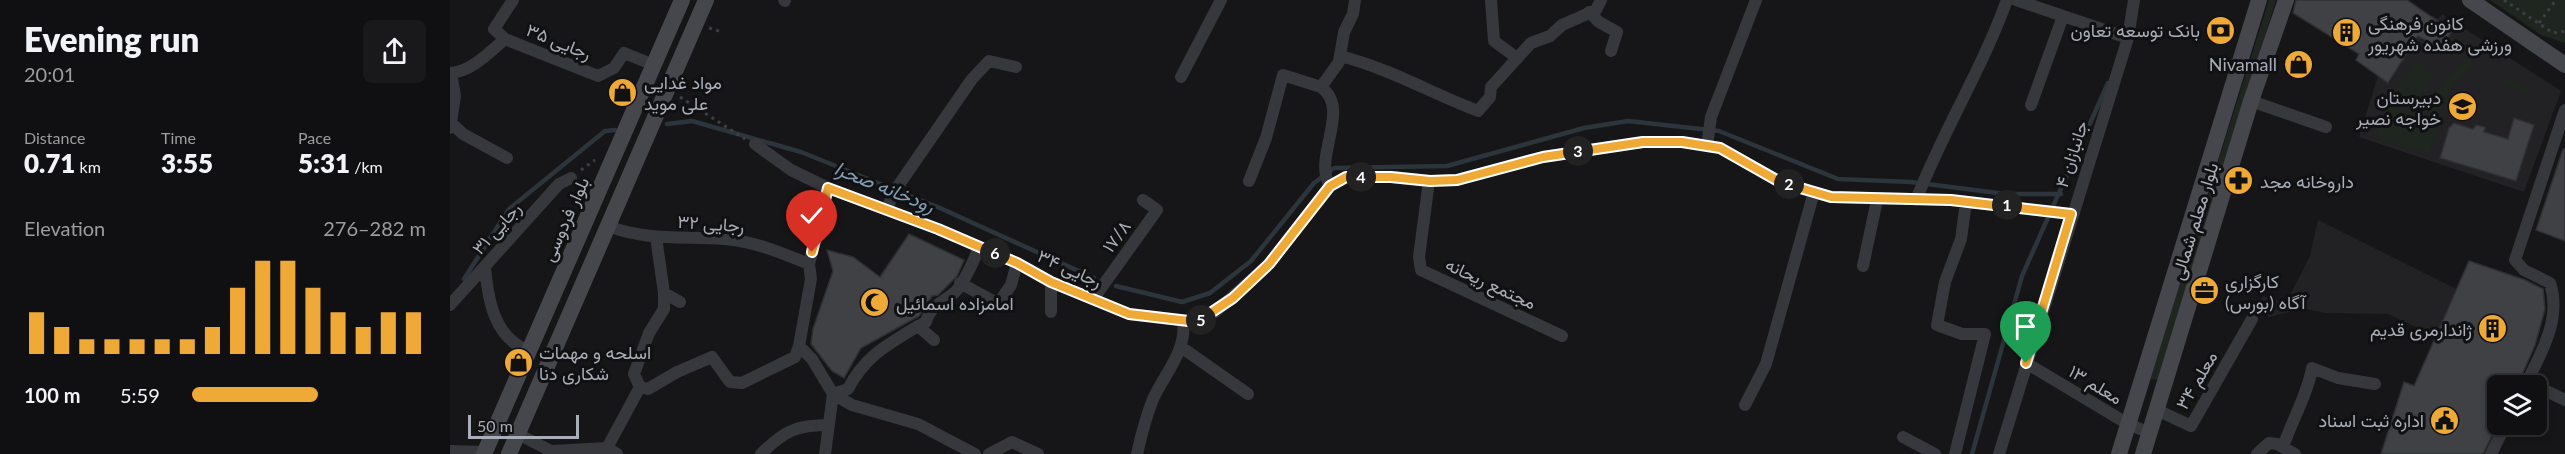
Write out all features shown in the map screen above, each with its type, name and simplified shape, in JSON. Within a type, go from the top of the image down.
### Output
[{"type":"main road","name":"بلوار فردوسی","points":[[484,453],[682,0]]},
{"type":"main road","points":[[509,454],[706,0]]},
{"type":"main road","name":"بلوار معلم شمالی","points":[[2119,454],[2259,0]]},
{"type":"main road","name":"بلوار معلم شمالی","points":[[2143,454],[2251,101],[2286,0]]},
{"type":"main road","points":[[2470,0],[2565,65]]},
{"type":"main road","points":[[588,216],[608,226]]},
{"type":"main road","points":[[2134,404],[2157,410]]},
{"type":"street","points":[[505,39],[494,28],[513,0]]},
{"type":"street","points":[[1181,77],[1221,0]]},
{"type":"street","points":[[1321,87],[1339,62],[1344,32],[1353,14],[1355,0]]},
{"type":"street","points":[[1491,0],[1494,41],[1517,58]]},
{"type":"street","points":[[1340,56],[1388,70],[1429,91],[1478,111],[1490,97],[1491,87],[1531,44],[1550,36],[1562,24],[1596,10],[1602,0]]},
{"type":"street","points":[[1707,146],[1711,117],[1756,0]]},
{"type":"street","points":[[1916,199],[1928,168],[1992,42],[2007,0]]},
{"type":"street","points":[[2016,0],[2128,38]]},
{"type":"street","name":"جانبازان ۴","points":[[1998,454],[2071,214],[2128,38],[2134,0]]},
{"type":"street","points":[[1589,12],[1599,22],[1617,32],[1611,51]]},
{"type":"street","points":[[2031,105],[2063,16]]},
{"type":"street","name":"رجایی ۳۵","points":[[451,73],[459,72],[485,56],[505,39],[598,76],[614,68],[624,53],[654,65]]},
{"type":"street","points":[[887,208],[896,189],[965,88],[989,61],[1017,67]]},
{"type":"street","points":[[451,73],[455,96],[450,125],[507,158]]},
{"type":"street","points":[[1137,454],[1153,399],[1181,347],[1185,335],[1183,321],[1197,322],[1233,298],[1269,264],[1326,177],[1334,106],[1330,95],[1321,87],[1283,75],[1266,138],[1249,181]]},
{"type":"street","points":[[2251,101],[2326,127]]},
{"type":"street","points":[[2535,375],[2553,324],[2554,296],[2550,283],[2524,270],[2515,260],[2565,110]]},
{"type":"street","points":[[1326,177],[1457,180],[1543,157],[1643,142],[1682,142],[1720,148],[1780,182],[1831,197],[1966,202],[2071,214]]},
{"type":"street","name":"رجایی ۳۴","points":[[755,144],[791,170],[828,188],[887,208],[978,246],[1017,263],[1051,282],[1129,314],[1183,321]]},
{"type":"street","name":"رجایی ۳۱","points":[[450,305],[559,184],[571,178]]},
{"type":"street","name":"مجتمع ریحانه","points":[[1430,181],[1419,257],[1421,270],[1562,336]]},
{"type":"street","points":[[640,387],[648,389],[677,372],[712,357],[730,382],[742,383],[795,357],[811,279],[809,264],[828,188]]},
{"type":"street","points":[[1745,405],[1766,364],[1814,192]]},
{"type":"street","name":"۱۷/۸","points":[[1094,298],[1157,210],[1143,200]]},
{"type":"street","points":[[1863,266],[1877,200]]},
{"type":"street","points":[[1955,454],[1985,334],[1962,334],[1937,326],[1945,282],[1961,239],[1966,202]]},
{"type":"street","name":"رجایی ۳۲","points":[[608,226],[631,235],[725,239],[748,243],[809,264]]},
{"type":"street","points":[[518,434],[552,453],[612,451],[640,387],[634,374],[649,333],[664,309],[656,237]]},
{"type":"street","points":[[833,394],[848,389],[857,372],[872,355],[927,322],[928,313],[957,290],[977,255],[978,246]]},
{"type":"street","points":[[960,283],[993,301],[1000,302],[1011,285],[1017,263]]},
{"type":"street","points":[[485,267],[488,301],[495,320],[517,347],[529,351]]},
{"type":"street","points":[[1051,282],[1051,312]]},
{"type":"street","points":[[450,287],[463,291]]},
{"type":"street","points":[[664,293],[680,302]]},
{"type":"street","name":"معلم ۳۴","points":[[2157,410],[2191,426],[2252,319]]},
{"type":"street","points":[[918,326],[934,340]]},
{"type":"street","points":[[799,346],[812,359],[833,394],[852,405],[918,424],[975,454]]},
{"type":"street","points":[[1181,347],[1248,394]]},
{"type":"street","name":"معلم ۱۳","points":[[2026,363],[2128,424],[2150,433]]},
{"type":"street","points":[[2283,447],[2294,415],[2308,387],[2312,368],[2338,378],[2374,384]]},
{"type":"street","points":[[2547,392],[2565,400]]},
{"type":"street","points":[[825,454],[833,394]]},
{"type":"street","points":[[761,454],[777,438],[798,427],[829,425]]},
{"type":"street","points":[[2492,454],[2501,435]]},
{"type":"street","points":[[1903,437],[1935,454]]},
{"type":"street","points":[[989,454],[1012,442],[1038,454]]},
{"type":"street","points":[[2257,454],[2269,443],[2295,454]]},
{"type":"street","points":[[450,451],[484,453]]},
{"type":"path","points":[[2504,0],[2553,33],[2565,31]]},
{"type":"path","points":[[2534,31],[2556,0]]},
{"type":"path","points":[[692,105],[755,144]]},
{"type":"shaded area","points":[[2269,0],[2276,0],[2158,380],[2150,379]]},
{"type":"shaded area","points":[[2490,0],[2565,0],[2565,43],[2541,35]]},
{"type":"shaded area","name":"دبیرستان خواجه نصیر","points":[[2442,14],[2561,91],[2524,192],[2359,137],[2378,76],[2389,83],[2432,15],[2438,19]]},
{"type":"shaded area","points":[[2469,58],[2474,66],[2455,83],[2434,114],[2425,109],[2447,77]]},
{"type":"shaded area","points":[[2416,61],[2435,74],[2414,104],[2395,91]]},
{"type":"shaded area","points":[[2503,76],[2530,88],[2526,95],[2499,83]]},
{"type":"shaded area","points":[[2386,105],[2439,122],[2429,154],[2376,137]]},
{"type":"shaded area","points":[[2318,220],[2456,289],[2436,336],[2388,314],[2325,313],[2297,307],[2292,311],[2270,317],[2252,312],[2263,296],[2286,303],[2310,256]]},
{"type":"building","points":[[2296,0],[2407,0],[2452,31],[2441,49],[2418,36],[2388,83],[2356,60],[2359,54],[2293,13]]},
{"type":"building","points":[[2514,118],[2534,125],[2516,181],[2440,158],[2449,128],[2454,123],[2473,129],[2476,125],[2485,127],[2484,132],[2508,139]]},
{"type":"building","points":[[2563,149],[2565,149],[2565,241],[2536,230]]},
{"type":"building","name":"امامزاده اسمائیل","points":[[909,234],[964,260],[957,276],[938,295],[932,296],[919,316],[861,348],[844,378],[832,371],[811,344],[813,329],[833,271],[827,250],[853,257],[880,277]]},
{"type":"building","name":"ژاندارمری قدیم","points":[[2469,261],[2525,280],[2543,289],[2545,309],[2535,345],[2522,375],[2487,375],[2487,435],[2492,435],[2483,454],[2381,454],[2404,382],[2414,386]]},
{"type":"waterway","points":[[1972,454],[2022,276],[2108,83]]},
{"type":"waterway","name":"رودخانه صحرا","points":[[667,124],[692,121],[801,152],[940,208],[1094,278]]},
{"type":"waterway","points":[[1116,286],[1182,302],[1210,293],[1251,261],[1314,183],[1334,168],[1447,166],[1584,128],[1628,121],[1719,131],[1838,179],[1911,182],[2006,194],[2061,194]]},
{"type":"waterway","name":"رودخانه صحرا","points":[[464,279],[509,209],[605,131],[615,130]]},
{"type":"place","name":"بانک توسعه تعاون","points":[[2221,30]]},
{"type":"place","name":"کانون فرهنگی ورزشی هفده شهریور","points":[[2347,33]]},
{"type":"place","name":"Nivamall","points":[[2298,64]]},
{"type":"place","name":"مواد غدایی علی موید","points":[[623,92]]},
{"type":"place","name":"دبیرستان خواجه نصیر","points":[[2462,107]]},
{"type":"place","name":"داروخانه مجد","points":[[2239,181]]},
{"type":"place","name":"کارگزاری آگاه (بورس)","points":[[2204,291]]},
{"type":"place","name":"امامزاده اسمائیل","points":[[875,303]]},
{"type":"place","name":"ژاندارمری قدیم","points":[[2493,329]]},
{"type":"place","name":"اسلحه و مهمات شکاری دنا","points":[[518,362]]},
{"type":"place","name":"اداره ثبت اسناد","points":[[2445,420]]},
{"type":"route","points":[[812,252],[825,208],[828,188],[938,229],[1017,263],[1051,282],[1129,314],[1197,322],[1233,298],[1269,264],[1314,204],[1330,186],[1346,177],[1457,180],[1543,157],[1643,142],[1682,142],[1720,148],[1765,171],[1780,182],[1831,197],[1863,200],[1951,200],[2019,206],[2071,214],[2026,363]]}]
